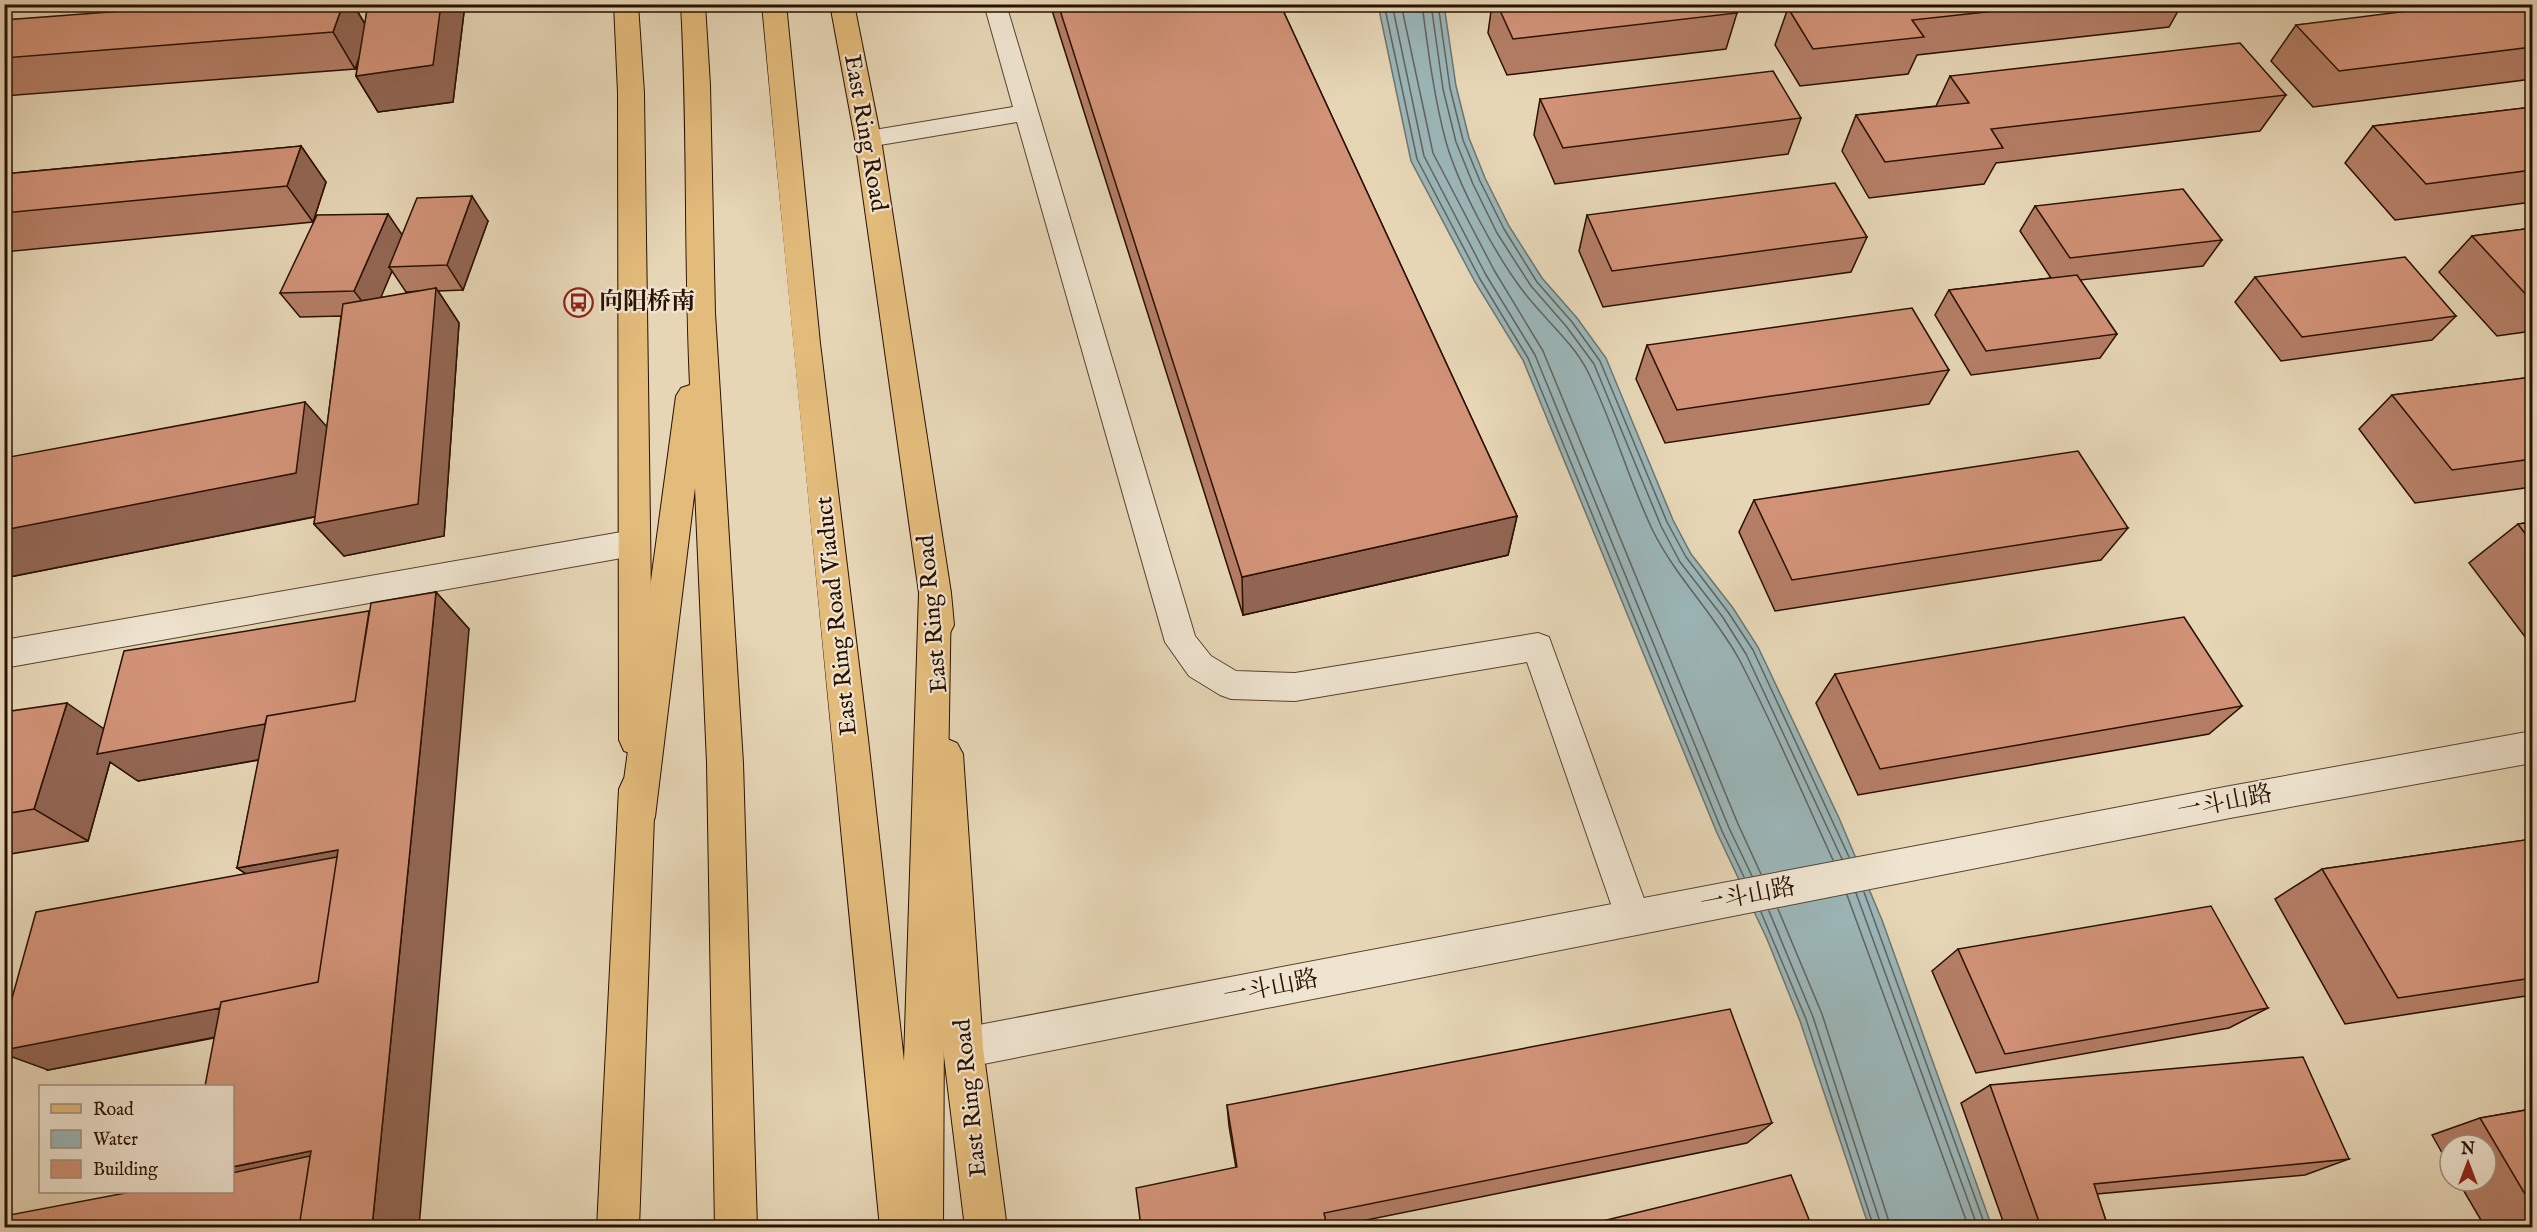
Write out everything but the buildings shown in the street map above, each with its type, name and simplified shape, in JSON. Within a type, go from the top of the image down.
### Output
[{"type":"main road","points":[[618,1227],[637,817],[633,543],[632,93],[626,4]]},
{"type":"main road","points":[[693,4],[698,85],[701,314],[725,763],[736,1227]]},
{"type":"main road","name":"East Ring Road Viaduct","points":[[774,4],[806,343],[851,739],[901,1227]]},
{"type":"main road","name":"East Ring Road","points":[[842,4],[868,140],[935,593],[963,1048],[986,1227]]},
{"type":"main road","points":[[637,817],[701,314]]},
{"type":"main road","points":[[922,1227],[924,1021],[935,593]]},
{"type":"street","points":[[4,654],[633,543]]},
{"type":"street","name":"一斗山路","points":[[963,1048],[2230,802],[2532,747]]},
{"type":"lane","points":[[995,4],[1181,642],[1200,666],[1231,685],[1294,687],[1538,647],[1633,918]]},
{"type":"lane","points":[[868,140],[1026,113]]},
{"type":"water","points":[[1378,5],[1444,5],[1456,86],[1469,138],[1485,178],[1509,226],[1542,278],[1577,318],[1606,358],[1673,520],[1691,554],[1733,608],[1758,647],[1839,818],[1882,920],[1992,1227],[1869,1227],[1800,1021],[1767,939],[1717,833],[1523,360],[1475,282],[1411,161]]},
{"type":"place","name":"向阳桥南","points":[[578,302]]}]
